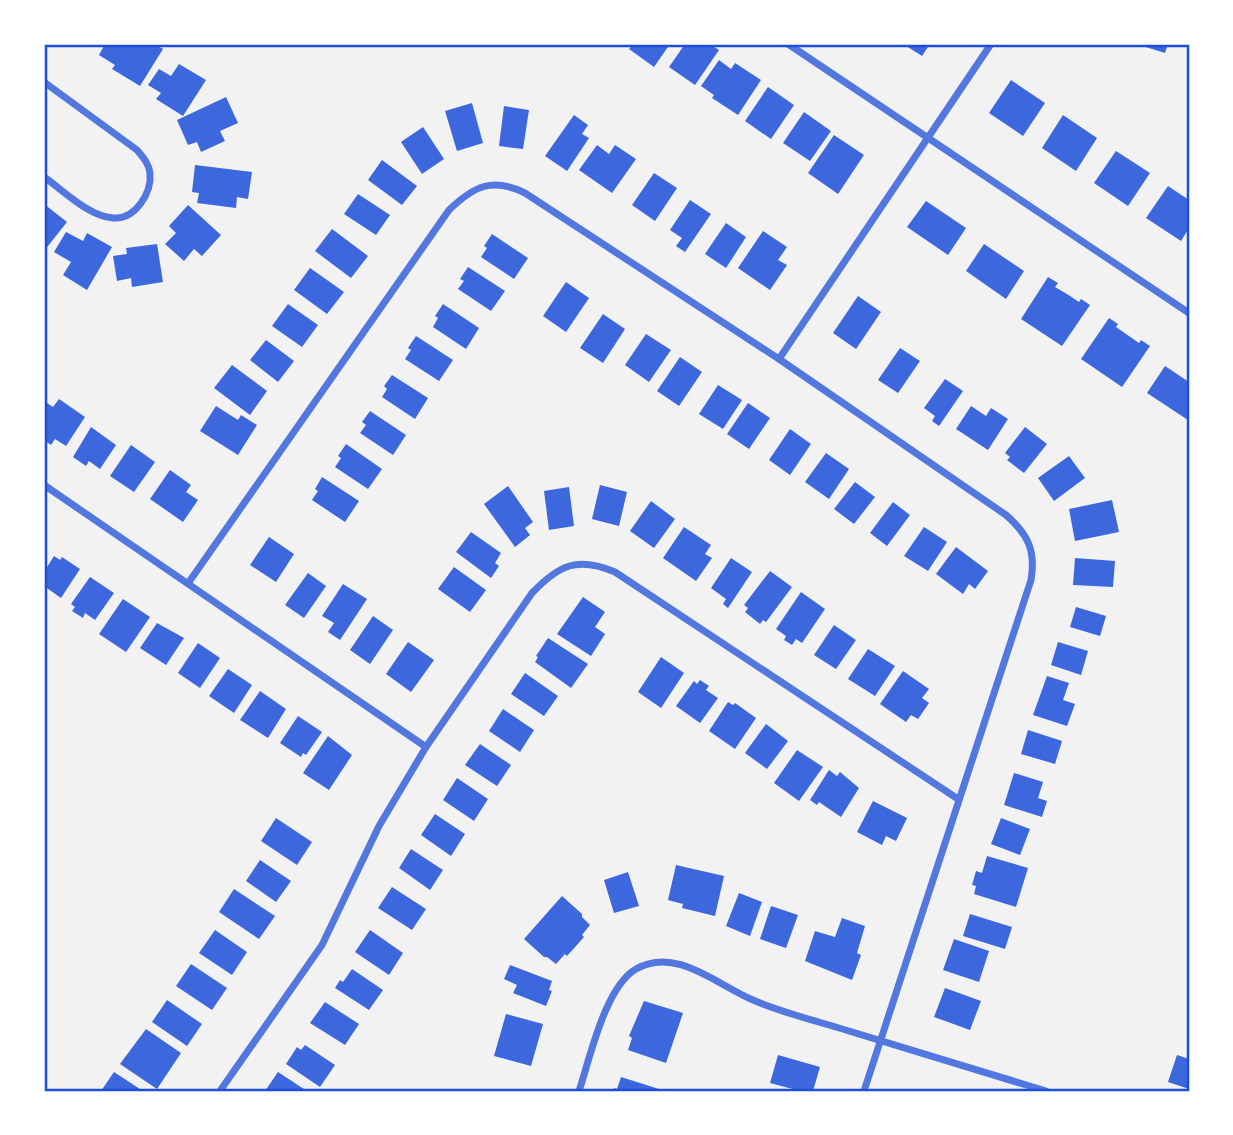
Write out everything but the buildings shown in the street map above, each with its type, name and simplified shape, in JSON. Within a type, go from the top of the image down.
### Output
[{"type":"street","points":[[788,44],[1189,313]]},
{"type":"street","points":[[779,359],[991,44]]},
{"type":"street","points":[[44,82],[137,150],[146,161],[150,173],[149,188],[138,206],[123,218],[97,214],[44,177]]},
{"type":"street","points":[[188,582],[449,210],[473,189],[501,184],[525,193],[779,359],[1006,515],[1028,540],[1032,550],[1034,565],[1031,580],[864,1091]]},
{"type":"street","points":[[44,485],[426,747]]},
{"type":"street","points":[[220,1091],[322,945],[379,826],[426,747],[532,593],[559,570],[587,563],[615,572],[958,799]]},
{"type":"street","points":[[579,1091],[608,1001],[619,983],[634,970],[649,963],[669,962],[688,966],[755,1002],[1046,1091]]}]
